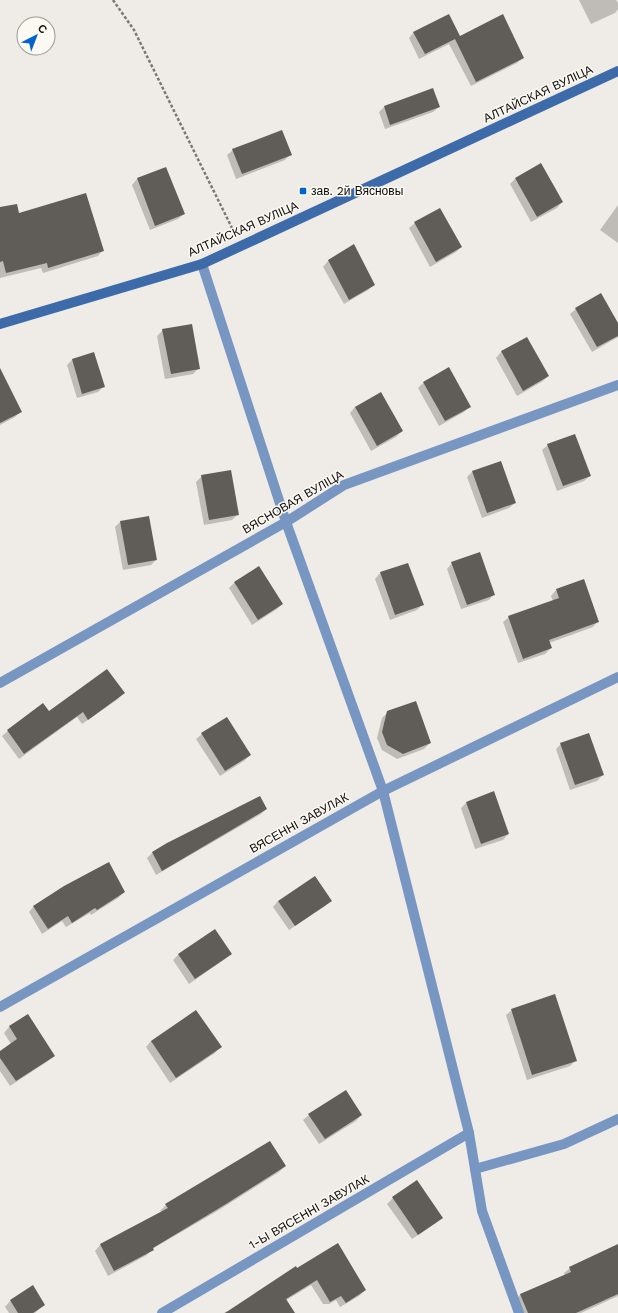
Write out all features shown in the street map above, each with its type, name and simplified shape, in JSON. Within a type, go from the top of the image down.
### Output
[{"type":"main road","name":"АЛТАЙСКАЯ ВУЛІЦА","points":[[0,324],[202,264],[240,245],[618,71]]},
{"type":"street","points":[[202,264],[286,522],[383,791],[469,1133],[482,1211],[519,1313]]},
{"type":"street","name":"ВЯСНОВАЯ ВУЛІЦА","points":[[0,683],[286,522],[344,485],[618,385]]},
{"type":"street","name":"ВЯСЕННІ ЗАВУЛАК","points":[[0,1007],[383,791],[618,677]]},
{"type":"street","points":[[475,1169],[564,1144],[618,1120]]},
{"type":"street","name":"1-Ы ВЯСЕННІ ЗАВУЛАК","points":[[162,1313],[469,1133]]},
{"type":"path","points":[[113,0],[134,30],[240,245]]},
{"type":"building","points":[[449,14],[460,36],[503,14],[524,58],[476,82],[455,39],[425,54],[413,32]]},
{"type":"building","points":[[433,88],[440,107],[390,125],[384,106]]},
{"type":"building","points":[[282,130],[292,155],[242,174],[232,149]]},
{"type":"building","points":[[541,163],[563,202],[537,217],[515,178]]},
{"type":"building","points":[[166,167],[185,214],[155,226],[137,178]]},
{"type":"building","points":[[86,193],[104,251],[48,268],[47,263],[6,273],[3,261],[0,262],[0,207],[17,204],[19,213]]},
{"type":"building","points":[[440,208],[462,247],[436,262],[414,222]]},
{"type":"building","points":[[354,244],[375,285],[349,300],[328,260]]},
{"type":"building","points":[[601,293],[618,323],[618,336],[597,347],[575,308]]},
{"type":"building","points":[[192,324],[200,369],[171,374],[162,329]]},
{"type":"building","points":[[527,337],[549,376],[523,391],[501,351]]},
{"type":"building","points":[[94,352],[105,387],[82,394],[72,359]]},
{"type":"building","points":[[449,367],[471,407],[445,421],[423,382]]},
{"type":"building","points":[[0,368],[22,412],[0,423]]},
{"type":"building","points":[[381,392],[403,431],[377,446],[355,407]]},
{"type":"building","points":[[575,434],[591,476],[563,486],[547,444]]},
{"type":"building","points":[[501,461],[516,503],[487,513],[472,471]]},
{"type":"building","points":[[231,470],[239,515],[209,520],[201,475]]},
{"type":"building","points":[[149,516],[157,560],[128,565],[120,521]]},
{"type":"building","points":[[480,552],[495,595],[467,605],[451,562]]},
{"type":"building","points":[[408,563],[424,605],[395,615],[380,572]]},
{"type":"building","points":[[259,566],[283,604],[258,620],[234,582]]},
{"type":"building","points":[[584,579],[599,622],[549,640],[552,648],[523,659],[508,616],[559,598],[556,589]]},
{"type":"building","points":[[107,669],[125,693],[88,720],[83,712],[24,754],[7,730],[43,703],[49,711]]},
{"type":"building","points":[[416,701],[431,743],[403,754],[387,745],[382,732],[387,711]]},
{"type":"building","points":[[227,717],[251,755],[225,771],[201,733]]},
{"type":"building","points":[[589,733],[604,775],[575,785],[560,743]]},
{"type":"building","points":[[494,791],[509,834],[481,844],[466,802]]},
{"type":"building","points":[[260,796],[267,809],[162,871],[152,852]]},
{"type":"building","points":[[109,862],[125,892],[97,910],[95,908],[72,923],[68,916],[48,929],[33,906],[64,886]]},
{"type":"building","points":[[315,876],[332,901],[295,926],[278,901]]},
{"type":"building","points":[[215,929],[232,954],[195,979],[178,954]]},
{"type":"building","points":[[555,994],[577,1061],[532,1075],[511,1009]]},
{"type":"building","points":[[196,1010],[222,1047],[176,1078],[151,1041]]},
{"type":"building","points":[[28,1014],[55,1056],[16,1081],[0,1058],[0,1051],[17,1039],[9,1026]]},
{"type":"building","points":[[346,1090],[362,1115],[325,1139],[308,1114]]},
{"type":"building","points":[[270,1141],[286,1166],[153,1248],[154,1250],[114,1271],[100,1244],[168,1208],[165,1204]]},
{"type":"building","points":[[417,1180],[443,1218],[418,1235],[392,1197]]},
{"type":"building","points":[[338,1243],[366,1290],[346,1303],[341,1296],[330,1302],[317,1280],[286,1299],[295,1313],[225,1313],[296,1266],[297,1268]]},
{"type":"building","points":[[618,1244],[618,1294],[576,1313],[528,1313],[520,1294],[571,1272],[569,1267]]},
{"type":"building","points":[[33,1285],[45,1305],[33,1313],[18,1313],[10,1300]]},
{"type":"place","name":"зав. 2й Вясновы","points":[[303,191]]}]
